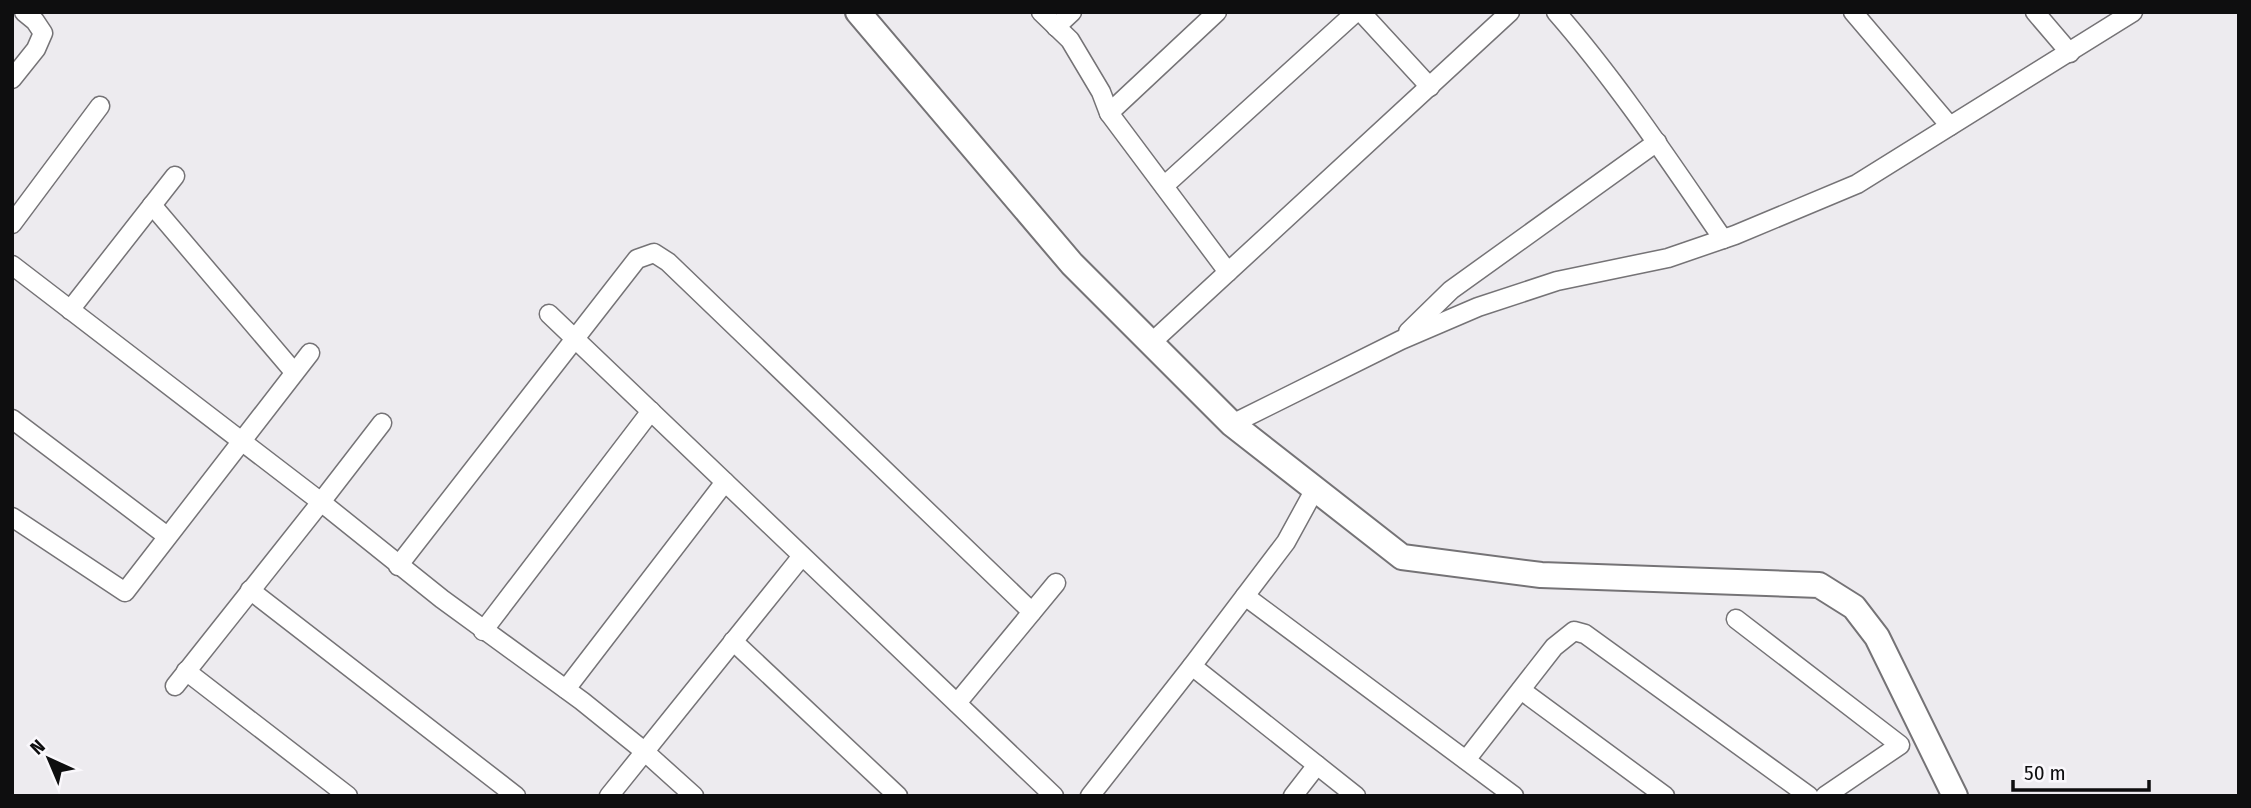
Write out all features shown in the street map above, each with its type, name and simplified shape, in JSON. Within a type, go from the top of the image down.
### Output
[{"type":"main road","points":[[858,12],[1072,264],[1232,425],[1402,557],[1541,575],[1819,584],[1854,607],[1877,637],[1955,796]]},
{"type":"street","points":[[12,79],[36,49],[43,33],[24,12]]},
{"type":"street","points":[[1041,12],[1070,40],[1088,68],[1109,113],[1228,272]]},
{"type":"street","points":[[1056,27],[1072,12]]},
{"type":"street","points":[[1109,113],[1217,12]]},
{"type":"street","points":[[1164,186],[1356,12]]},
{"type":"street","points":[[1362,12],[1430,86]]},
{"type":"street","points":[[1151,343],[1510,12]]},
{"type":"street","points":[[1556,12],[1657,142],[1723,239]]},
{"type":"street","points":[[1853,12],[1950,126]]},
{"type":"street","points":[[2035,12],[2070,53]]},
{"type":"street","points":[[1232,425],[1401,340],[1478,307],[1557,281],[1668,257],[1723,239],[1857,184],[2133,12]]},
{"type":"street","points":[[12,224],[100,106]]},
{"type":"street","points":[[1401,340],[1451,290],[1657,142]]},
{"type":"street","points":[[70,310],[175,176]]},
{"type":"street","points":[[152,205],[294,372]]},
{"type":"street","points":[[398,566],[636,259],[653,253],[668,262],[1032,612]]},
{"type":"street","points":[[12,265],[321,502],[398,566],[566,689],[644,751],[694,796]]},
{"type":"street","points":[[549,314],[1054,796]]},
{"type":"street","points":[[12,517],[125,592],[310,353]]},
{"type":"street","points":[[484,631],[651,411]]},
{"type":"street","points":[[12,419],[167,536]]},
{"type":"street","points":[[348,796],[181,679],[382,423]]},
{"type":"street","points":[[566,689],[725,482]]},
{"type":"street","points":[[1090,796],[1286,542],[1315,489]]},
{"type":"street","points":[[609,796],[802,556]]},
{"type":"street","points":[[957,703],[1056,583]]},
{"type":"street","points":[[250,590],[516,796]]},
{"type":"street","points":[[1245,596],[1514,796]]},
{"type":"street","points":[[1736,618],[1900,745],[1825,796]]},
{"type":"street","points":[[1466,760],[1564,638],[1574,631],[1585,634],[1809,796]]},
{"type":"street","points":[[733,641],[898,796]]},
{"type":"street","points":[[1192,666],[1356,796]]},
{"type":"street","points":[[1521,690],[1665,796]]},
{"type":"street","points":[[1293,796],[1317,765]]}]
